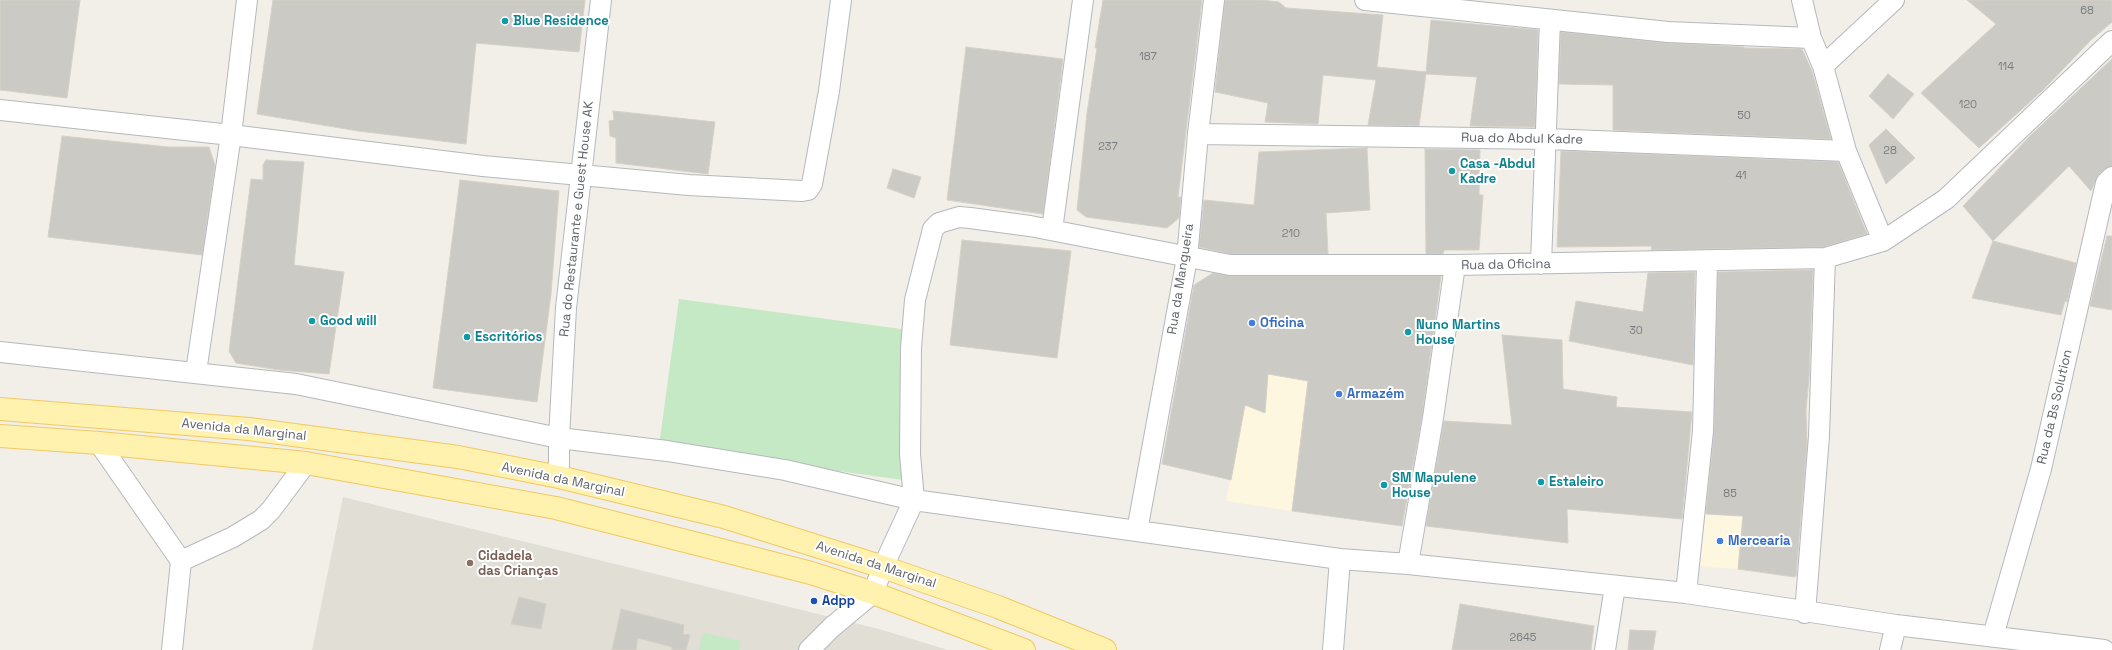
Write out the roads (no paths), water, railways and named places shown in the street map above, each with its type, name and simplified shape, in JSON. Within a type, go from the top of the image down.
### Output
[{"type":"main road","name":"Avenida da Marginal","points":[[0,409],[264,431],[458,457],[559,477],[724,517],[883,567],[998,607],[1105,650]]},
{"type":"main road","name":"Avenida da Marginal","points":[[0,436],[99,443],[306,463],[556,508],[810,573],[873,593],[1024,650]]},
{"type":"street","points":[[196,372],[231,135],[247,0]]},
{"type":"street","name":"Rua do Restaurante e Guest House AK","points":[[559,477],[559,438],[566,308],[580,174],[601,0]]},
{"type":"street","points":[[0,110],[231,135],[456,163],[689,185],[802,191],[808,190],[812,184],[829,91],[841,0]]},
{"type":"street","points":[[1052,230],[1083,0]]},
{"type":"street","name":"Rua da Mangueira","points":[[1137,532],[1187,258],[1198,134],[1214,0]]},
{"type":"street","points":[[1365,0],[1668,32],[1811,38]]},
{"type":"street","points":[[1802,0],[1811,38],[1824,66],[1846,151],[1883,241]]},
{"type":"street","points":[[1824,66],[1894,0]]},
{"type":"street","points":[[1542,264],[1550,20]]},
{"type":"street","name":"Rua da Oficina","points":[[914,500],[910,454],[911,348],[915,300],[933,229],[939,223],[959,217],[1030,226],[1187,258],[1230,265],[1542,264],[1708,262],[1825,258],[1883,241],[1946,200],[2112,41]]},
{"type":"street","name":"Rua do Abdul Kadre","points":[[1198,134],[1547,139],[1846,151]]},
{"type":"street","name":"Rua da Bs Solution","points":[[1993,636],[2041,469],[2110,181]]},
{"type":"street","points":[[1805,612],[1819,436],[1825,258]]},
{"type":"street","points":[[1686,593],[1703,431],[1708,262]]},
{"type":"street","points":[[1408,564],[1434,418],[1455,265]]},
{"type":"street","points":[[0,352],[296,384],[559,438],[667,451],[778,469],[914,500],[1137,532],[1340,559],[1408,564],[1686,593],[1896,625],[2104,650]]},
{"type":"street","points":[[99,443],[181,561],[172,650]]},
{"type":"street","points":[[181,561],[233,537],[260,520],[271,510],[306,463]]},
{"type":"street","points":[[809,650],[832,627],[873,593],[883,567],[914,500]]},
{"type":"street","points":[[1333,650],[1340,559]]},
{"type":"street","points":[[1605,650],[1615,586]]},
{"type":"street","points":[[1890,650],[1896,625]]},
{"type":"place","name":"Blue Residence","points":[[505,21]]},
{"type":"place","name":"Casa -Abdul Kadre","points":[[1452,171]]},
{"type":"place","name":"Good will","points":[[312,321]]},
{"type":"place","name":"Oficina","points":[[1252,323]]},
{"type":"place","name":"Nuno Martins House","points":[[1408,332]]},
{"type":"place","name":"Escritórios","points":[[467,337]]},
{"type":"place","name":"Armazém","points":[[1339,394]]},
{"type":"place","name":"Estaleiro","points":[[1541,482]]},
{"type":"place","name":"SM Mapulene House","points":[[1384,485]]},
{"type":"place","name":"Mercearia","points":[[1720,541]]},
{"type":"place","name":"Cidadela das Crianças","points":[[470,563]]},
{"type":"place","name":"Adpp","points":[[814,601]]}]
